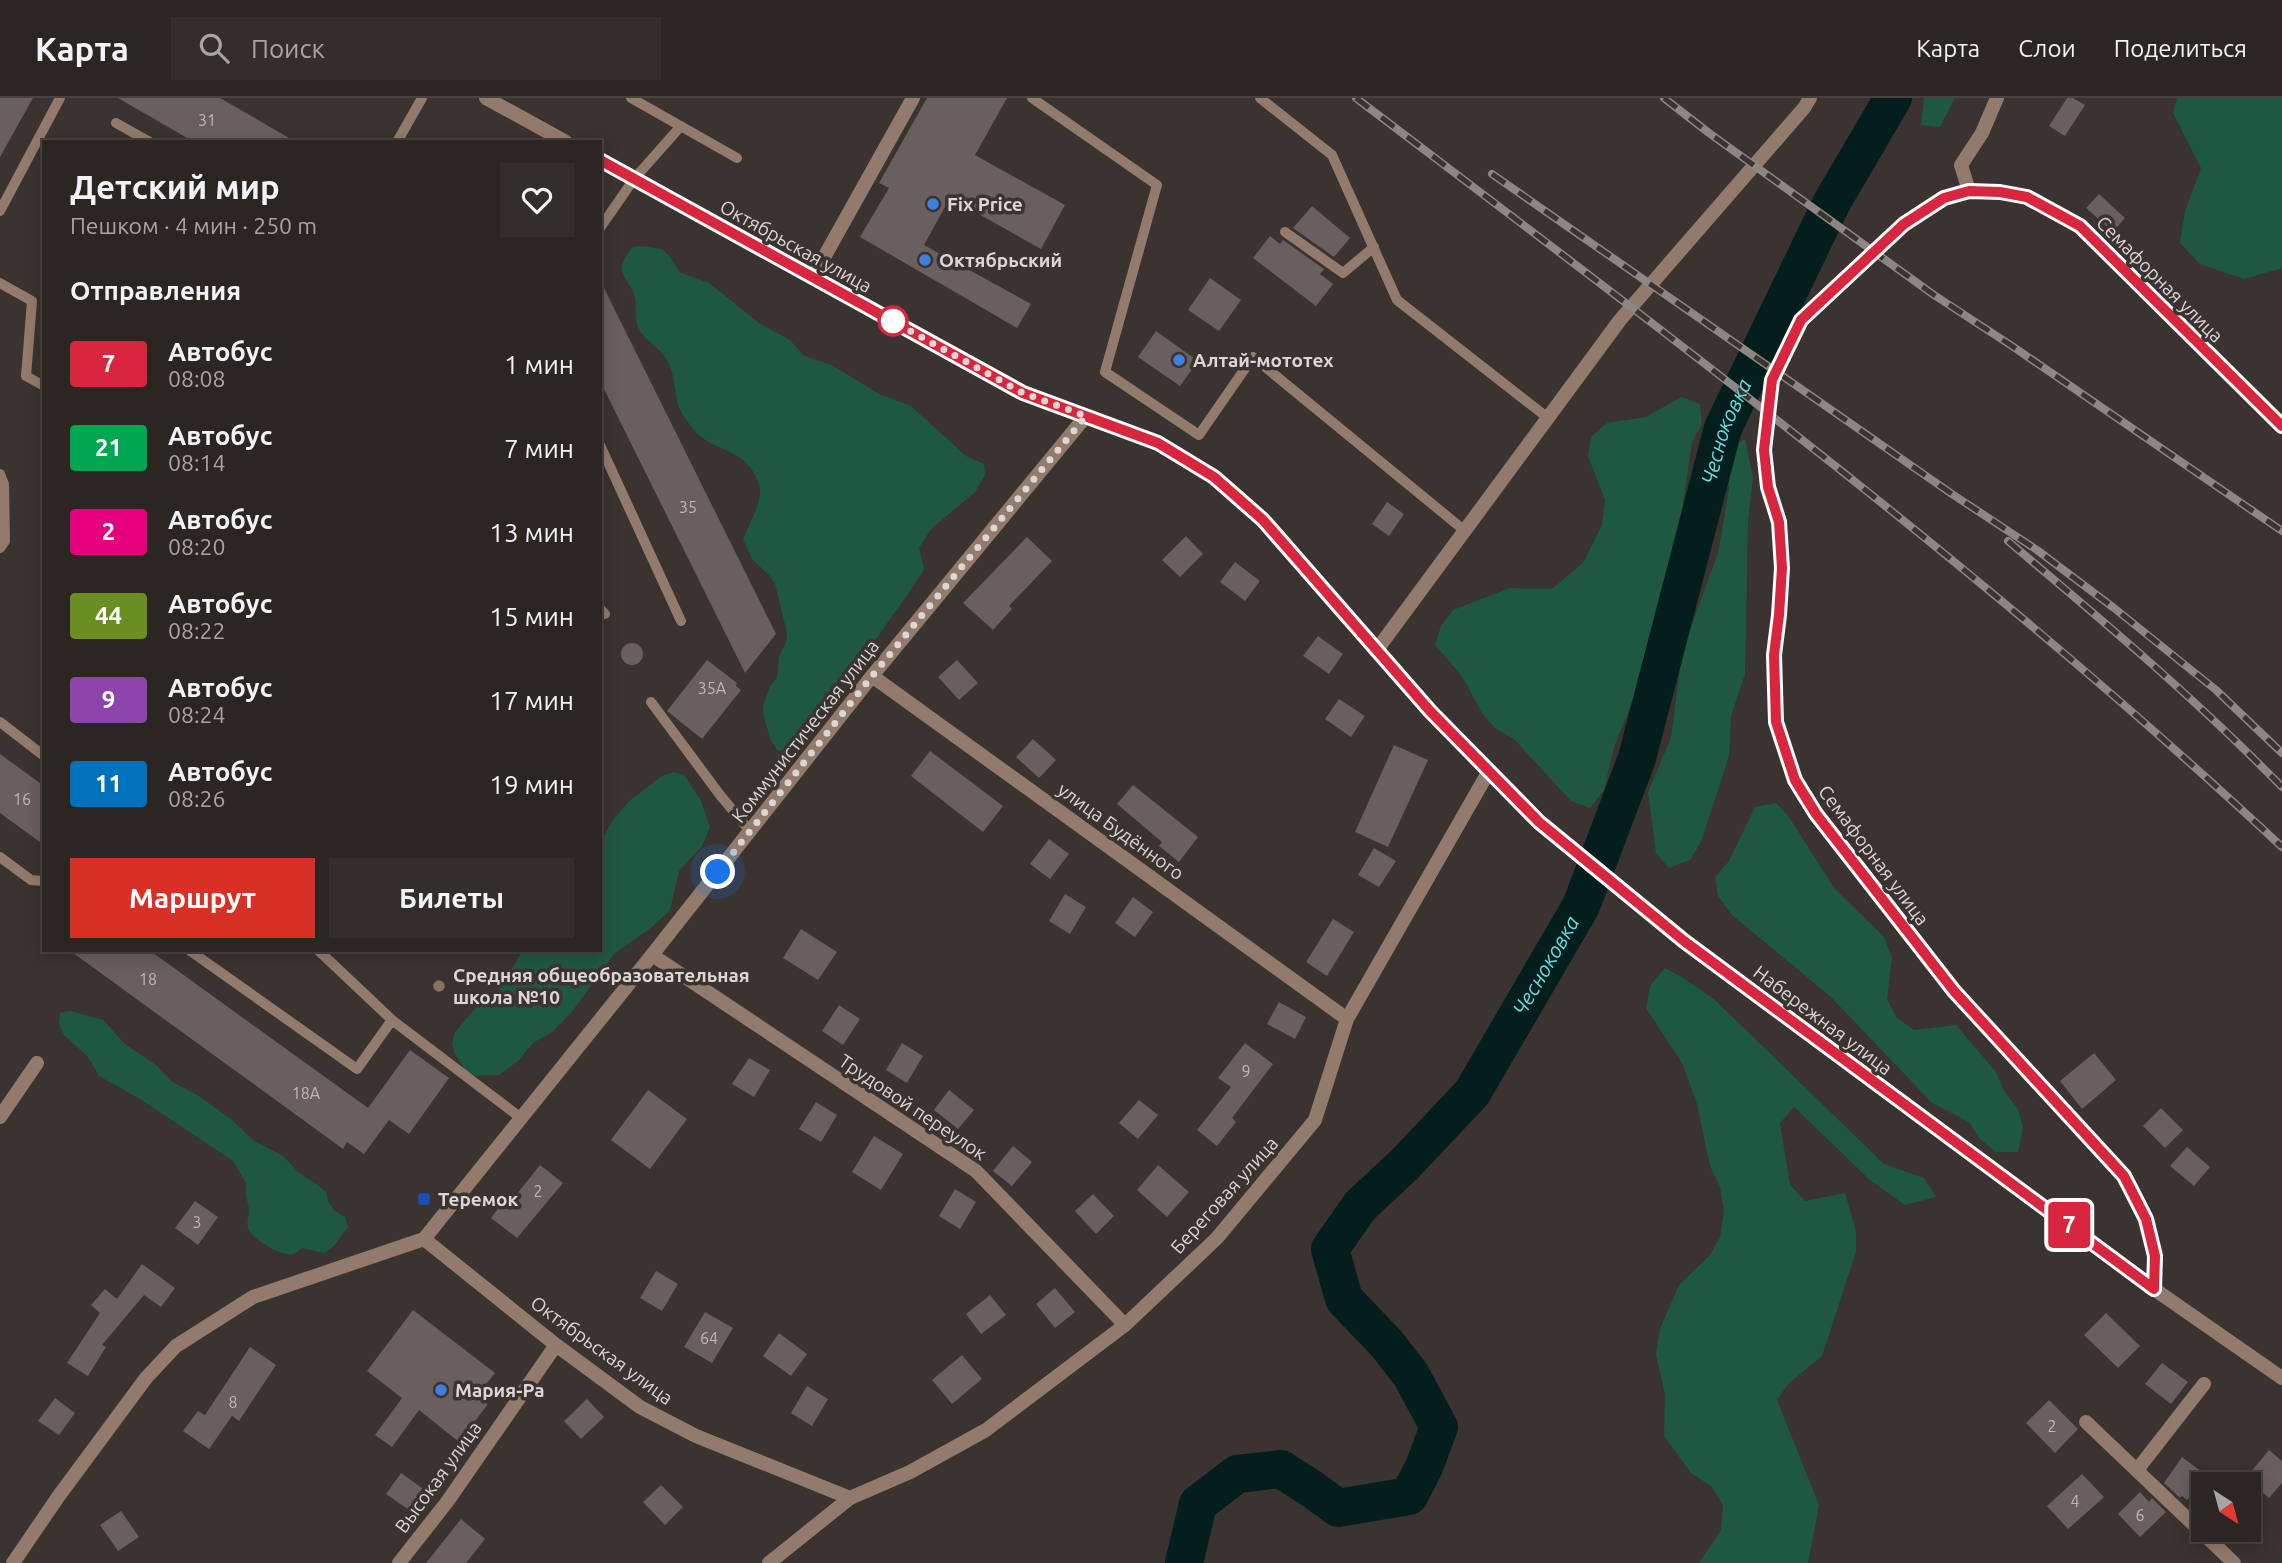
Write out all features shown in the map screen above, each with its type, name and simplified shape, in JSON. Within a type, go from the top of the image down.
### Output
[{"type":"street","points":[[486,98],[562,140]]},
{"type":"street","points":[[813,277],[913,98]]},
{"type":"street","points":[[1376,651],[1620,320],[1810,98]]},
{"type":"street","points":[[1969,191],[1961,165],[1982,134],[1997,98]]},
{"type":"street","name":"Октябрьская улица","points":[[602,161],[1023,393],[1158,443],[1214,477],[1263,520],[1376,651]]},
{"type":"street","name":"Семафорная улица","points":[[2154,1289],[2155,1256],[2146,1219],[2124,1176],[1954,991],[1816,814],[1795,780],[1776,722],[1774,655],[1782,568],[1779,522],[1768,487],[1764,450],[1772,380],[1801,320],[1904,224],[1944,198],[1969,191],[2000,192],[2027,197],[2080,226],[2282,426]]},
{"type":"street","name":"Коммунистическая улица","points":[[424,1239],[872,676],[1086,416]]},
{"type":"street","name":"Набережная улица","points":[[1376,651],[1430,711],[1539,822],[1684,941],[2154,1289],[2282,1378]]},
{"type":"street","name":"улица Будённого","points":[[872,676],[1347,1019]]},
{"type":"street","name":"Береговая улица","points":[[769,1563],[850,1498],[910,1472],[986,1430],[1125,1325],[1217,1238],[1315,1120],[1347,1019],[1489,771]]},
{"type":"street","name":"Трудовой переулок","points":[[652,955],[976,1171],[1125,1325]]},
{"type":"street","points":[[0,1116],[37,1063]]},
{"type":"street","points":[[13,1563],[145,1378],[176,1346],[253,1297],[424,1239]]},
{"type":"street","name":"Октябрьская улица","points":[[424,1239],[556,1345],[640,1407],[696,1436],[850,1498]]},
{"type":"street","name":"Высокая улица","points":[[399,1563],[447,1502],[556,1345]]},
{"type":"street","points":[[2137,1470],[2204,1384]]},
{"type":"street","points":[[2086,1422],[2234,1563]]},
{"type":"lane","points":[[0,211],[60,98]]},
{"type":"lane","points":[[398,140],[422,98]]},
{"type":"lane","points":[[631,98],[737,158]]},
{"type":"lane","points":[[1032,98],[1157,185],[1105,372],[1199,435],[1253,357],[1465,531]]},
{"type":"lane","points":[[1260,98],[1332,155],[1397,300],[1548,418]]},
{"type":"lane","points":[[116,123],[146,140]]},
{"type":"lane","points":[[602,225],[634,179],[681,127]]},
{"type":"lane","points":[[1285,232],[1343,274],[1374,247]]},
{"type":"lane","points":[[0,283],[32,301],[26,376],[42,385]]},
{"type":"lane","points":[[602,448],[681,621]]},
{"type":"lane","points":[[0,548],[5,541],[1,481]]},
{"type":"lane","points":[[651,702],[750,831]]},
{"type":"lane","points":[[0,722],[42,754]]},
{"type":"lane","points":[[0,857],[31,880],[42,881]]},
{"type":"lane","points":[[192,952],[357,1069],[392,1020]]},
{"type":"lane","points":[[320,952],[392,1020],[521,1118]]},
{"type":"green space","points":[[1924,98],[1955,98],[1940,127],[1921,125]]},
{"type":"green space","points":[[2177,98],[2282,98],[2282,268],[2244,279],[2200,264],[2180,243],[2185,211],[2201,168],[2173,113]]},
{"type":"green space","points":[[633,247],[662,249],[681,273],[709,283],[759,323],[790,340],[804,356],[832,365],[879,394],[911,406],[966,456],[984,464],[985,475],[975,492],[931,529],[919,548],[924,569],[919,578],[818,721],[786,752],[777,750],[771,740],[763,706],[770,686],[777,678],[779,657],[787,640],[786,629],[775,584],[752,559],[743,539],[758,504],[759,484],[746,463],[703,438],[690,425],[678,404],[668,362],[640,331],[634,294],[624,277],[622,265]]},
{"type":"green space","points":[[1681,397],[1700,404],[1702,424],[1692,442],[1671,587],[1655,626],[1647,665],[1614,747],[1604,790],[1590,808],[1571,801],[1514,739],[1495,728],[1482,713],[1462,676],[1435,645],[1441,626],[1453,610],[1510,588],[1552,589],[1583,563],[1602,525],[1605,500],[1588,456],[1591,437],[1607,423],[1646,417]]},
{"type":"green space","points":[[1745,439],[1753,477],[1748,521],[1745,674],[1731,716],[1729,756],[1701,842],[1690,860],[1669,868],[1656,853],[1648,792],[1671,738],[1682,652],[1718,553],[1729,490],[1726,450]]},
{"type":"green space","points":[[674,772],[684,775],[701,801],[710,827],[702,846],[679,871],[670,910],[652,927],[614,954],[571,1013],[552,1032],[533,1043],[518,1061],[499,1075],[476,1076],[466,1071],[454,1052],[452,1043],[455,1032],[479,1004],[497,992],[522,952],[602,952],[602,839],[613,820],[629,801],[662,776]]},
{"type":"green space","points":[[1776,803],[1789,817],[1834,888],[1884,937],[1892,958],[1887,999],[1897,1018],[1914,1030],[1956,1025],[1996,1072],[2004,1091],[2018,1109],[2023,1128],[2018,1152],[1996,1152],[1979,1138],[1969,1122],[1932,1103],[1831,997],[1732,915],[1718,896],[1715,877],[1729,861],[1755,807]]},
{"type":"green space","points":[[1665,968],[1715,1000],[1884,1164],[1924,1178],[1936,1197],[1905,1205],[1870,1180],[1794,1107],[1780,1123],[1790,1185],[1805,1201],[1845,1193],[1856,1231],[1856,1252],[1822,1356],[1788,1384],[1777,1400],[1819,1505],[1808,1563],[1699,1563],[1721,1530],[1723,1505],[1711,1486],[1691,1473],[1664,1436],[1665,1395],[1656,1355],[1660,1329],[1679,1285],[1710,1255],[1720,1237],[1724,1211],[1720,1187],[1710,1166],[1697,1104],[1682,1063],[1646,1008],[1650,986]]},
{"type":"green space","points":[[71,1011],[103,1020],[125,1044],[156,1065],[171,1081],[199,1096],[232,1120],[254,1141],[283,1156],[299,1173],[326,1192],[329,1203],[345,1217],[348,1227],[333,1247],[325,1253],[302,1248],[294,1254],[288,1254],[270,1247],[253,1235],[248,1226],[246,1183],[233,1161],[140,1099],[99,1076],[88,1057],[64,1035],[59,1024],[60,1013]]},
{"type":"building","points":[[0,98],[33,98],[0,157]]},
{"type":"building","points":[[118,98],[220,98],[293,140],[191,140]]},
{"type":"building","points":[[927,98],[1007,98],[975,155],[1065,205],[1041,249],[950,198],[924,245],[1031,304],[1017,328],[860,237],[889,188],[879,183]]},
{"type":"building","points":[[2067,98],[2073,98],[2085,105],[2065,136],[2049,126]]},
{"type":"building","points":[[2099,194],[2125,218],[2113,232],[2086,208]]},
{"type":"building","points":[[1312,206],[1350,238],[1334,257],[1293,228]]},
{"type":"building","points":[[1270,236],[1280,244],[1283,240],[1324,269],[1320,274],[1333,284],[1316,306],[1253,258]]},
{"type":"building","points":[[1210,278],[1241,300],[1219,331],[1188,310]]},
{"type":"building","points":[[602,284],[776,634],[745,673],[602,385]]},
{"type":"building","points":[[1156,331],[1198,361],[1180,386],[1138,357]]},
{"type":"building","points":[[1387,502],[1404,514],[1389,536],[1372,524]]},
{"type":"building","points":[[1186,536],[1203,554],[1180,577],[1162,560]]},
{"type":"building","points":[[1027,537],[1052,561],[1009,606],[1012,609],[993,630],[963,603]]},
{"type":"building","points":[[1235,562],[1260,581],[1245,601],[1220,582]]},
{"type":"building","points":[[1318,636],[1343,654],[1329,674],[1303,656]]},
{"type":"building","points":[[632,643],[640,646],[643,654],[640,662],[632,665],[624,662],[621,654],[624,646]]},
{"type":"building","points":[[707,660],[737,683],[736,686],[741,690],[702,739],[667,711]]},
{"type":"building","points":[[957,660],[978,683],[959,700],[938,677]]},
{"type":"building","points":[[1339,699],[1365,716],[1351,737],[1325,719]]},
{"type":"building","points":[[1033,739],[1056,760],[1039,778],[1016,757]]},
{"type":"building","points":[[1394,745],[1428,760],[1388,847],[1355,832]]},
{"type":"building","points":[[930,751],[1003,806],[983,832],[911,776]]},
{"type":"building","points":[[0,754],[42,785],[42,844],[0,813]]},
{"type":"building","points":[[1133,785],[1198,837],[1179,862],[1159,846],[1162,842],[1117,804]]},
{"type":"building","points":[[1049,839],[1069,854],[1050,879],[1030,864]]},
{"type":"building","points":[[1374,848],[1396,861],[1379,887],[1358,875]]},
{"type":"building","points":[[1065,894],[1086,907],[1070,934],[1049,921]]},
{"type":"building","points":[[1133,897],[1153,912],[1135,937],[1115,923]]},
{"type":"building","points":[[1333,919],[1354,932],[1327,976],[1306,962]]},
{"type":"building","points":[[801,929],[837,952],[818,980],[783,958]]},
{"type":"building","points":[[72,952],[152,952],[368,1108],[410,1050],[449,1078],[409,1134],[389,1120],[364,1154],[347,1142],[343,1149]]},
{"type":"building","points":[[1279,1002],[1306,1017],[1295,1039],[1267,1024]]},
{"type":"building","points":[[839,1005],[860,1019],[843,1045],[822,1031]]},
{"type":"building","points":[[902,1043],[923,1056],[907,1083],[886,1070]]},
{"type":"building","points":[[1245,1043],[1273,1064],[1232,1118],[1236,1122],[1217,1146],[1197,1130],[1231,1087],[1218,1078]]},
{"type":"building","points":[[2094,1053],[2116,1080],[2082,1109],[2060,1081]]},
{"type":"building","points":[[749,1058],[770,1070],[754,1097],[732,1084]]},
{"type":"building","points":[[648,1090],[687,1119],[650,1169],[611,1140]]},
{"type":"building","points":[[949,1090],[974,1110],[958,1129],[934,1110]]},
{"type":"building","points":[[1139,1100],[1158,1115],[1138,1139],[1119,1123]]},
{"type":"building","points":[[816,1102],[837,1115],[821,1142],[799,1129]]},
{"type":"building","points":[[2161,1108],[2183,1130],[2165,1148],[2143,1126]]},
{"type":"building","points":[[874,1136],[903,1154],[881,1190],[852,1172]]},
{"type":"building","points":[[1013,1146],[1032,1162],[1012,1186],[993,1171]]},
{"type":"building","points":[[2187,1147],[2210,1167],[2194,1186],[2170,1166]]},
{"type":"building","points":[[540,1165],[563,1183],[517,1238],[491,1218],[503,1202],[508,1205]]},
{"type":"building","points":[[1158,1165],[1189,1192],[1167,1217],[1137,1190]]},
{"type":"building","points":[[955,1189],[976,1202],[960,1229],[939,1216]]},
{"type":"building","points":[[1093,1194],[1114,1216],[1096,1234],[1075,1211]]},
{"type":"building","points":[[195,1201],[218,1217],[198,1245],[175,1228]]},
{"type":"building","points":[[142,1264],[175,1288],[161,1307],[144,1295],[102,1345],[106,1347],[88,1376],[67,1363],[100,1313],[91,1305],[105,1289],[117,1299]]},
{"type":"building","points":[[656,1271],[678,1284],[662,1311],[640,1298]]},
{"type":"building","points":[[1055,1288],[1075,1312],[1055,1328],[1036,1304]]},
{"type":"building","points":[[990,1295],[1006,1315],[981,1334],[966,1314]]},
{"type":"building","points":[[413,1310],[495,1373],[477,1395],[488,1404],[459,1442],[419,1410],[392,1447],[375,1435],[402,1398],[367,1371]]},
{"type":"building","points":[[705,1312],[733,1328],[712,1363],[684,1347]]},
{"type":"building","points":[[2106,1313],[2140,1346],[2118,1368],[2084,1335]]},
{"type":"building","points":[[779,1333],[807,1354],[791,1376],[763,1356]]},
{"type":"building","points":[[250,1347],[276,1365],[239,1421],[232,1416],[209,1449],[183,1431],[198,1411],[205,1415]]},
{"type":"building","points":[[962,1355],[982,1379],[952,1404],[932,1380]]},
{"type":"building","points":[[2162,1363],[2188,1382],[2171,1404],[2145,1384]]},
{"type":"building","points":[[807,1386],[828,1399],[812,1426],[791,1413]]},
{"type":"building","points":[[55,1398],[75,1413],[59,1435],[38,1421]]},
{"type":"building","points":[[587,1399],[604,1417],[581,1439],[564,1421]]},
{"type":"building","points":[[2049,1400],[2078,1429],[2055,1453],[2026,1423]]},
{"type":"building","points":[[2269,1450],[2282,1461],[2282,1483],[2269,1498],[2261,1491],[2261,1472],[2251,1472]]},
{"type":"building","points":[[2182,1457],[2202,1472],[2191,1472],[2191,1495],[2187,1500],[2182,1496],[2180,1498],[2164,1483]]},
{"type":"building","points":[[401,1473],[426,1491],[412,1512],[386,1494]]},
{"type":"building","points":[[2082,1474],[2104,1497],[2068,1529],[2047,1506]]},
{"type":"building","points":[[661,1485],[683,1507],[665,1525],[643,1502]]},
{"type":"building","points":[[2140,1492],[2149,1502],[2152,1498],[2166,1512],[2140,1537],[2118,1514]]},
{"type":"building","points":[[121,1511],[139,1537],[118,1551],[100,1525]]},
{"type":"building","points":[[461,1519],[485,1539],[466,1563],[426,1563]]},
{"type":"waterway","name":"Чесноковка","points":[[1184,1563],[1198,1504],[1237,1474],[1281,1469],[1338,1508],[1409,1496],[1424,1467],[1439,1427],[1411,1375],[1387,1344],[1344,1299],[1330,1249],[1360,1206],[1405,1164],[1472,1093],[1581,906],[1637,758],[1723,428],[1832,202],[1893,98]]},
{"type":"railway","points":[[1356,98],[1711,369],[1945,554],[2172,747],[2282,847]]},
{"type":"railway","points":[[1664,98],[1934,295],[2282,531]]},
{"type":"railway","points":[[1492,174],[1952,494],[2037,550],[2216,690],[2282,753]]},
{"type":"railway","points":[[2008,541],[2182,691],[2282,787]]},
{"type":"bus line","name":"7","points":[[602,161],[1023,393],[1158,443],[1214,477],[1263,520],[1430,711],[1539,822],[1684,941],[2154,1289],[2155,1256],[2146,1219],[2124,1176],[1954,991],[1816,814],[1795,780],[1776,722],[1774,655],[1782,568],[1779,522],[1768,487],[1764,450],[1772,380],[1801,320],[1904,224],[1944,198],[1969,191],[2000,192],[2027,197],[2080,226],[2282,426]]},
{"type":"place","name":"Fix Price","points":[[933,204]]},
{"type":"place","name":"Октябрьский","points":[[925,260]]},
{"type":"place","name":"Алтай-мототех","points":[[1179,360]]},
{"type":"place","name":"Средняя общеобразовательная школа №10","points":[[439,986]]},
{"type":"place","name":"Теремок","points":[[424,1199]]},
{"type":"place","name":"Мария-Ра","points":[[441,1390]]},
{"type":"route","points":[[718,872],[872,676],[1086,416],[1023,393],[883,316],[893,321]]}]
